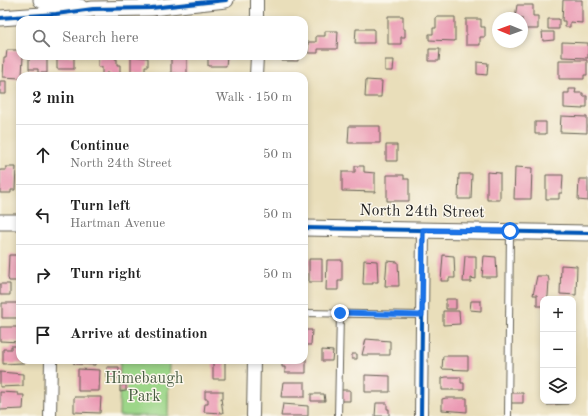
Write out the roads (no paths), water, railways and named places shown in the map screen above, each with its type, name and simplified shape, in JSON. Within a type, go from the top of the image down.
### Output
[{"type":"street","points":[[41,0],[93,9]]},
{"type":"street","points":[[28,16],[93,9],[151,8],[226,0]]},
{"type":"street","points":[[257,0],[257,16]]},
{"type":"street","points":[[0,18],[16,17]]},
{"type":"street","points":[[256,72],[257,60]]},
{"type":"street","points":[[0,222],[16,222]]},
{"type":"street","name":"North 24th Street","points":[[308,228],[588,233]]},
{"type":"street","points":[[421,416],[423,230]]},
{"type":"street","points":[[50,416],[51,364]]},
{"type":"street","points":[[253,416],[254,364]]},
{"type":"lane","points":[[508,416],[510,231]]},
{"type":"lane","points":[[308,313],[422,315]]},
{"type":"lane","points":[[338,416],[340,313]]},
{"type":"park label","name":"Himebaugh Park","points":[[144,388]]}]
